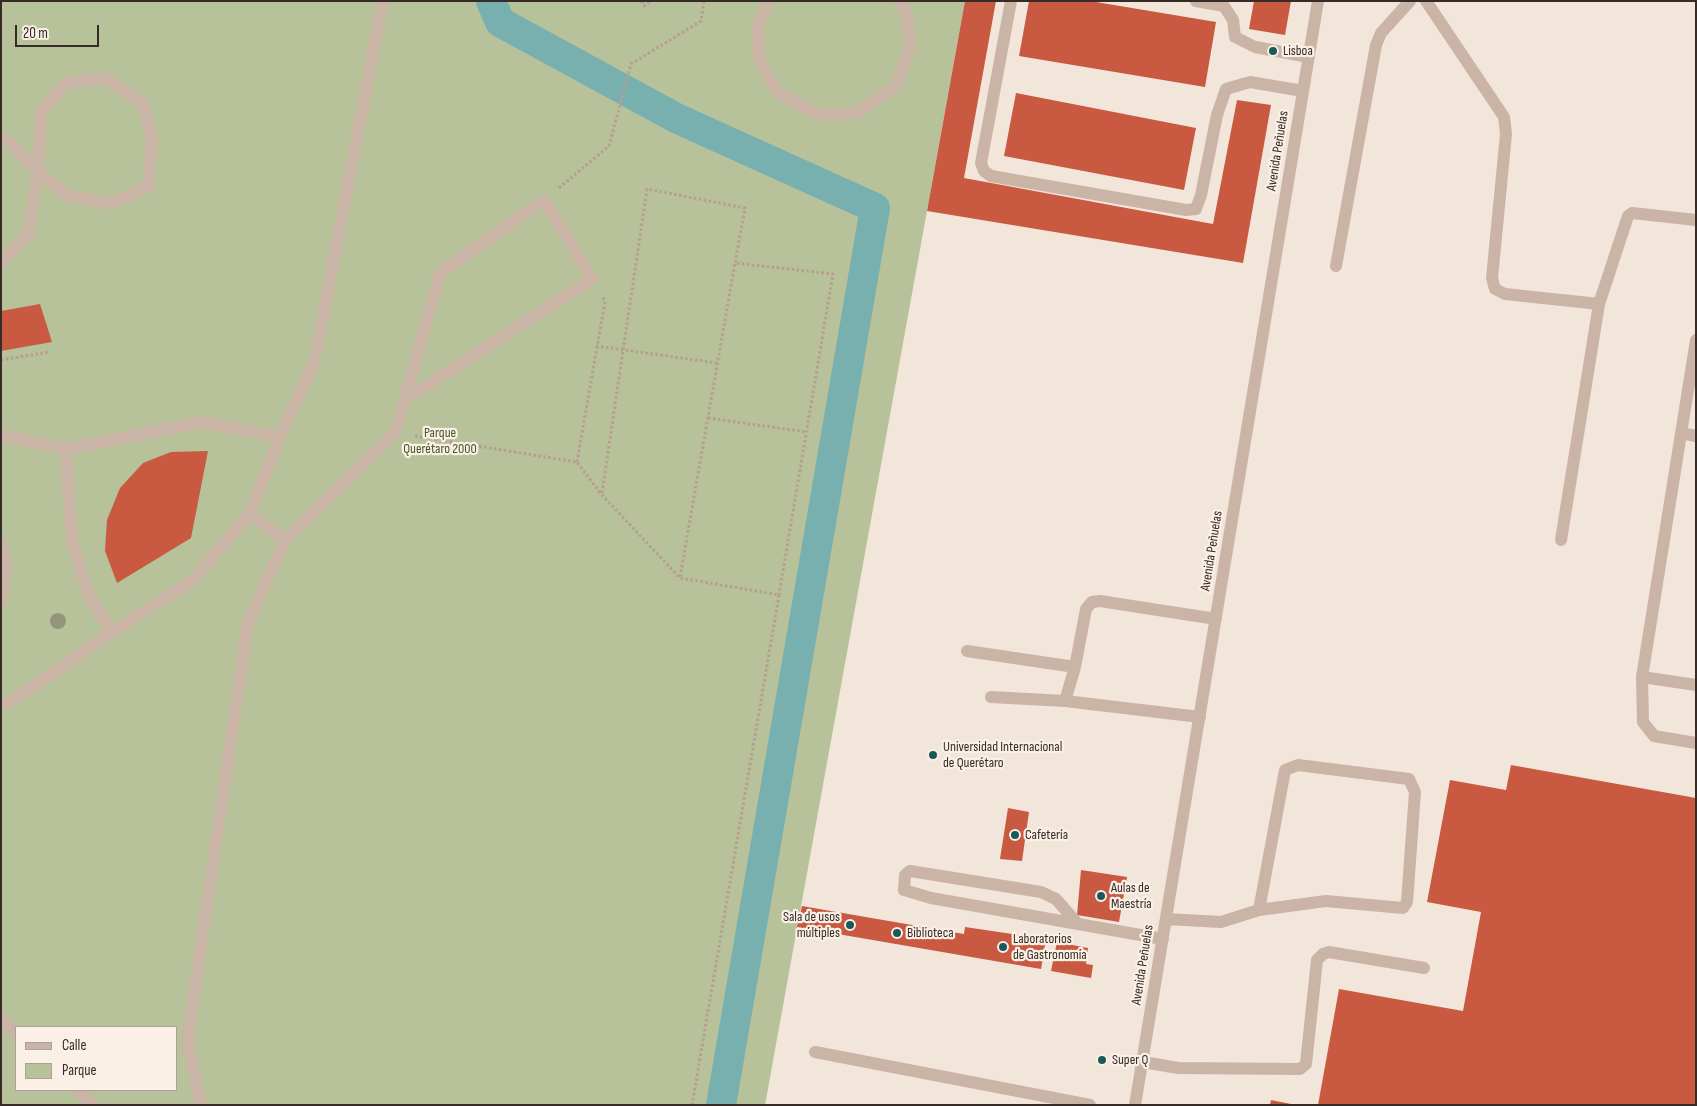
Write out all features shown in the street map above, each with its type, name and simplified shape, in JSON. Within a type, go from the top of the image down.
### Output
[{"type":"street","points":[[1,706],[15,699],[112,632],[193,580],[250,514],[280,437],[314,363],[383,1]]},
{"type":"street","points":[[768,1],[758,24],[759,59],[777,92],[819,115],[857,113],[897,85],[911,43],[905,9],[899,1]]},
{"type":"street","points":[[1011,1],[981,163],[984,171],[991,176],[1186,210],[1196,209],[1201,195],[1217,115],[1226,89],[1250,82],[1304,91]]},
{"type":"street","points":[[1196,1],[1224,6],[1233,20],[1235,37],[1254,47],[1309,57]]},
{"type":"street","name":"Avenida Peñuelas","points":[[1135,1105],[1318,1]]},
{"type":"street","points":[[1336,266],[1376,45],[1381,33],[1410,1]]},
{"type":"street","points":[[1426,1],[1504,117],[1506,134],[1492,278],[1495,289],[1505,294],[1599,304]]},
{"type":"street","points":[[1,137],[11,143],[38,171],[66,195],[110,204],[148,186],[152,140],[143,103],[105,78],[66,83],[41,112],[38,171],[28,235],[1,262]]},
{"type":"street","points":[[201,1105],[187,1042],[248,622],[285,540],[395,432],[440,273],[544,200],[592,279],[406,398]]},
{"type":"street","points":[[1561,540],[1599,304],[1628,216],[1632,213],[1696,220]]},
{"type":"street","points":[[1696,340],[1642,677],[1643,722],[1654,736],[1696,743]]},
{"type":"street","points":[[1,435],[66,449],[201,422],[280,437]]},
{"type":"street","points":[[1681,433],[1696,436]]},
{"type":"street","points":[[66,449],[72,542],[89,596],[112,632]]},
{"type":"street","points":[[250,514],[285,540]]},
{"type":"street","points":[[1,544],[6,563],[1,602]]},
{"type":"street","points":[[1065,701],[1075,667],[1086,610],[1092,602],[1100,601],[1216,619]]},
{"type":"street","points":[[967,651],[1075,667]]},
{"type":"street","points":[[1642,677],[1696,685]]},
{"type":"street","points":[[991,697],[1065,701],[1200,717]]},
{"type":"street","points":[[1166,918],[1221,922],[1259,910],[1326,901],[1403,908],[1408,902],[1415,792],[1409,779],[1298,766],[1285,770],[1259,910]]},
{"type":"street","points":[[1076,923],[1056,899],[1041,892],[910,871],[905,875],[902,887],[906,892],[932,898],[1163,939]]},
{"type":"street","points":[[1142,1062],[1178,1068],[1300,1069],[1306,1064],[1317,960],[1323,954],[1330,952],[1424,968]]},
{"type":"street","points":[[1,1019],[15,1032]]},
{"type":"street","points":[[815,1052],[1090,1105]]},
{"type":"street","points":[[78,1091],[93,1105]]},
{"type":"path","points":[[641,1],[644,6],[651,1]]},
{"type":"path","points":[[544,200],[609,146],[631,64],[701,21],[704,1]]},
{"type":"path","points":[[602,494],[647,189],[746,208],[680,578]]},
{"type":"path","points":[[692,1105],[832,274],[735,263]]},
{"type":"path","points":[[577,462],[605,301],[592,279]]},
{"type":"path","points":[[596,346],[624,348],[717,363]]},
{"type":"path","points":[[1,360],[49,352]]},
{"type":"path","points":[[708,418],[806,432]]},
{"type":"path","points":[[395,432],[577,462],[602,494],[680,578],[779,595]]},
{"type":"green space","name":"Parque Querétaro 2000","points":[[1,1],[965,1],[765,1105],[1,1105]]},
{"type":"building","points":[[965,1],[996,1],[964,178],[1213,224],[1237,100],[1271,105],[1243,263],[927,211]]},
{"type":"building","points":[[1029,1],[1090,1],[1216,22],[1205,87],[1019,56]]},
{"type":"building","points":[[1254,1],[1291,1],[1285,35],[1249,29]]},
{"type":"building","points":[[1016,93],[1196,128],[1184,190],[1004,156]]},
{"type":"building","points":[[40,304],[52,342],[1,351],[1,311]]},
{"type":"building","points":[[208,451],[191,538],[117,583],[105,551],[107,520],[120,488],[143,463],[171,452]]},
{"type":"building","points":[[1511,765],[1696,798],[1696,1105],[1318,1105],[1339,989],[1463,1011],[1481,912],[1427,902],[1450,780],[1506,790]]},
{"type":"building","name":"Cafetería","points":[[1008,808],[1029,812],[1022,861],[1000,859]]},
{"type":"building","name":"Aulas de Maestría","points":[[1081,870],[1127,877],[1119,922],[1077,915]]},
{"type":"building","points":[[802,906],[964,934],[965,927],[1046,939],[1041,969],[797,927]]},
{"type":"building","points":[[1057,942],[1088,948],[1086,964],[1093,965],[1091,978],[1051,971]]},
{"type":"building","points":[[1271,1100],[1291,1104],[1270,1105]]},
{"type":"waterway","points":[[491,1],[500,22],[676,118],[875,208],[721,1105]]},
{"type":"place","name":"Lisboa","points":[[1273,51]]},
{"type":"place","name":"Universidad Internacional de Querétaro","points":[[933,755]]},
{"type":"place","name":"Cafetería","points":[[1015,835]]},
{"type":"place","name":"Aulas de Maestría","points":[[1101,896]]},
{"type":"place","name":"Sala de usos múltiples","points":[[850,925]]},
{"type":"place","name":"Biblioteca","points":[[897,933]]},
{"type":"place","name":"Laboratorios de Gastronomía","points":[[1003,947]]},
{"type":"place","name":"Super Q","points":[[1102,1060]]}]
